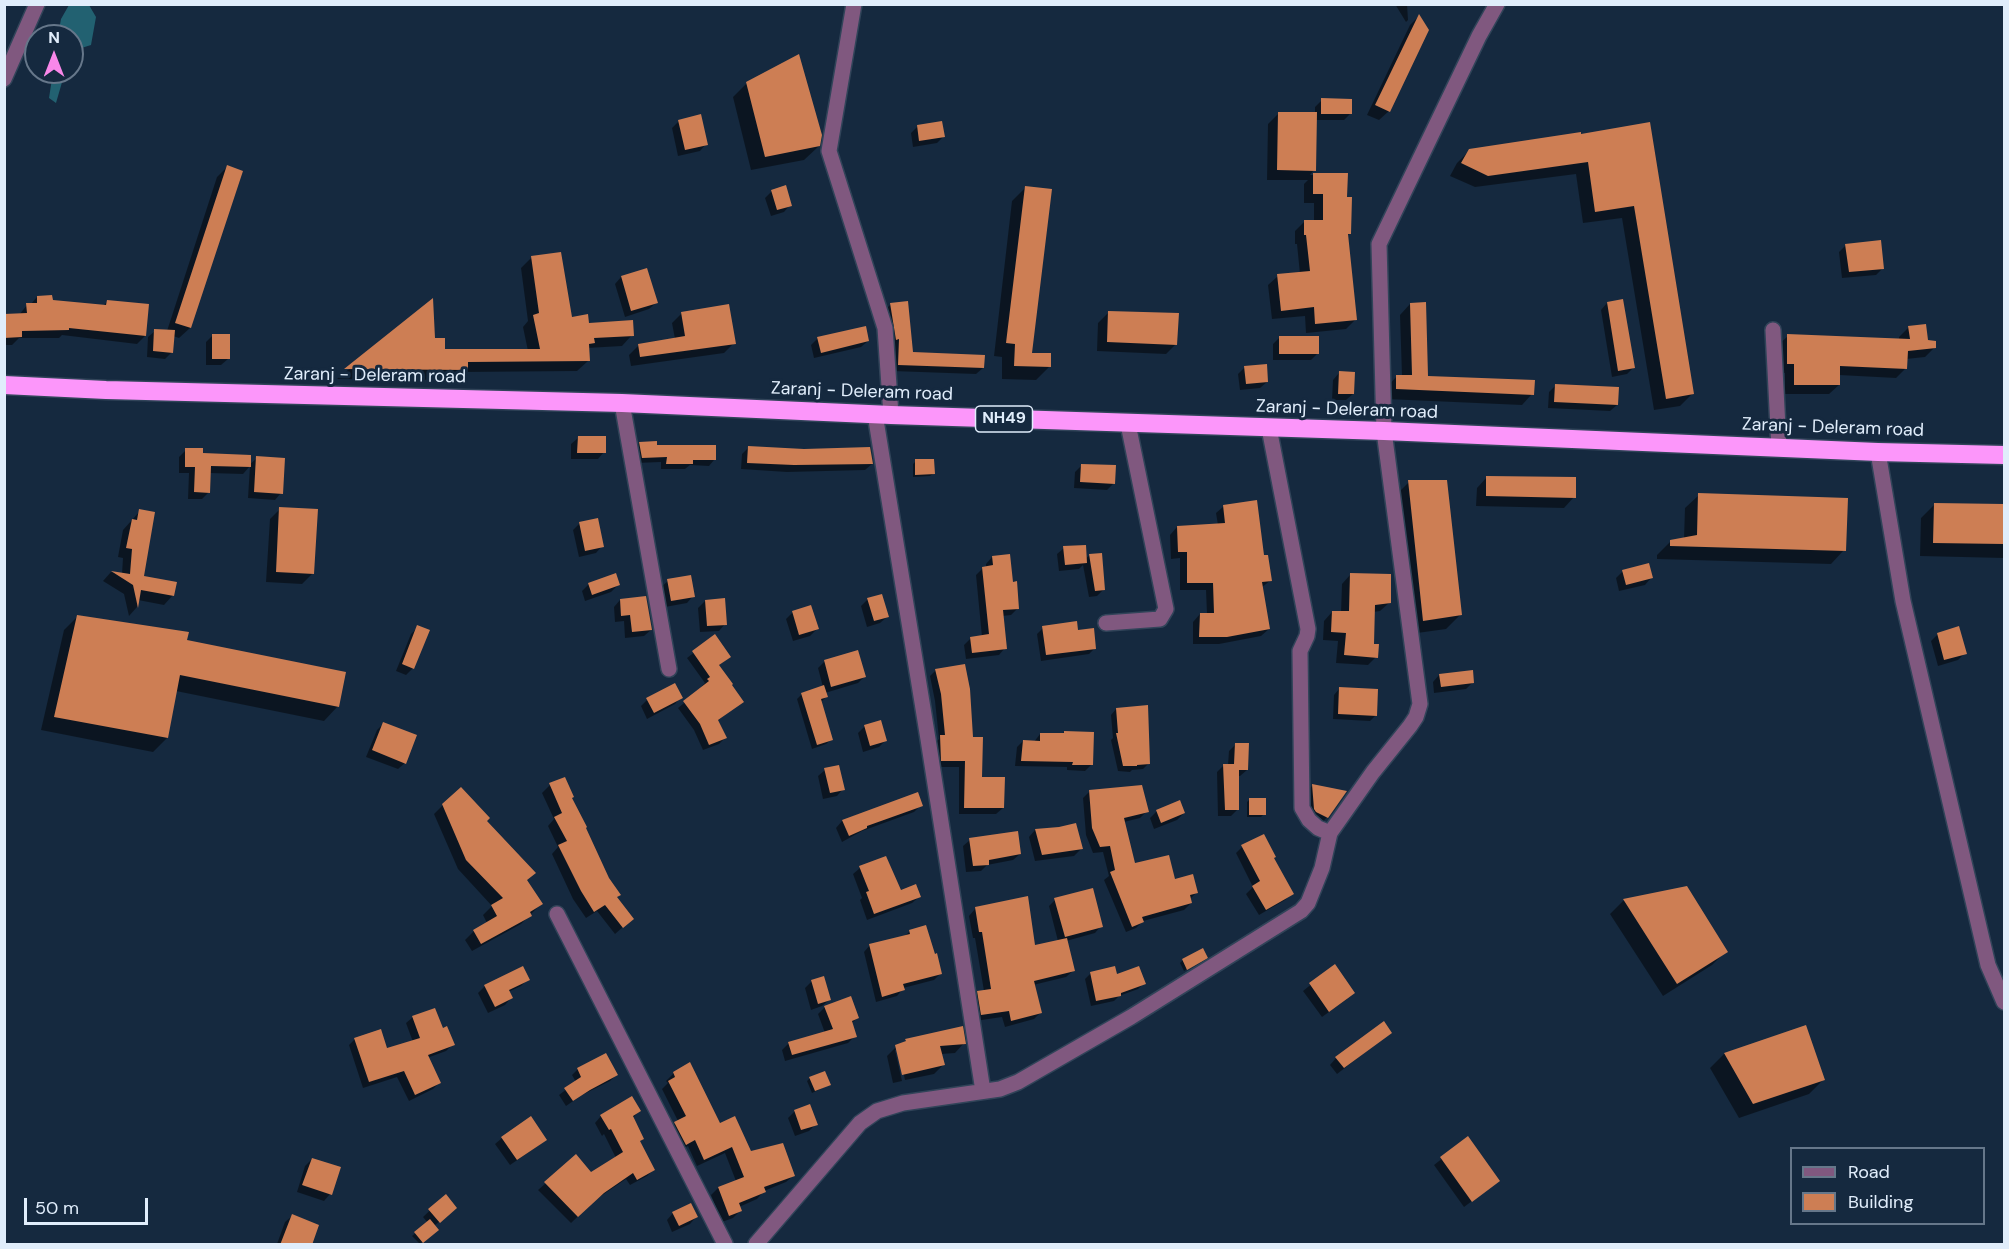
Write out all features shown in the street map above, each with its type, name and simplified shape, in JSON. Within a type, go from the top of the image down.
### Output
[{"type":"highway","name":"Zaranj - Deleram road","points":[[4,385],[106,390],[622,403],[883,415],[1384,431],[1878,452],[2004,455]]},
{"type":"street","points":[[4,80],[37,4]]},
{"type":"street","points":[[854,4],[829,151],[885,328],[883,415],[928,739],[983,1091]]},
{"type":"street","points":[[758,1243],[860,1123],[877,1111],[903,1102],[1000,1089],[1018,1082],[1131,1017],[1301,911],[1312,896],[1322,868],[1330,833],[1373,772],[1410,726],[1420,704],[1384,431],[1379,244],[1479,36],[1497,4]]},
{"type":"street","points":[[1773,330],[1779,448]]},
{"type":"street","points":[[622,403],[669,669]]},
{"type":"street","points":[[1106,622],[1160,619],[1166,609],[1128,424]]},
{"type":"street","points":[[1269,428],[1308,629],[1300,651],[1302,808],[1309,820],[1318,828],[1330,833]]},
{"type":"street","points":[[1878,452],[1903,601],[1988,966],[2004,1000]]},
{"type":"street","points":[[557,914],[725,1245]]},
{"type":"water","points":[[69,5],[89,5],[96,17],[91,45],[84,47],[84,24],[60,24]]},
{"type":"water","points":[[51,84],[62,84],[56,103],[49,98]]},
{"type":"building","points":[[1419,14],[1429,30],[1390,112],[1375,105]]},
{"type":"building","points":[[799,54],[822,135],[820,146],[765,157],[746,82]]},
{"type":"building","points":[[1321,98],[1352,99],[1352,114],[1321,114]]},
{"type":"building","points":[[1278,112],[1317,112],[1316,171],[1277,170]]},
{"type":"building","points":[[701,114],[708,145],[685,150],[678,120]]},
{"type":"building","points":[[942,121],[945,137],[919,141],[917,125]]},
{"type":"building","points":[[1650,122],[1694,394],[1666,399],[1634,206],[1595,212],[1588,162],[1488,176],[1461,163],[1469,149]]},
{"type":"building","points":[[227,165],[243,171],[191,328],[175,323]]},
{"type":"building","points":[[1313,173],[1348,173],[1347,197],[1352,197],[1351,234],[1348,234],[1357,320],[1315,324],[1314,307],[1281,311],[1277,274],[1310,271],[1304,220],[1323,220],[1323,194],[1313,194]]},
{"type":"building","points":[[786,185],[792,206],[777,210],[771,190]]},
{"type":"building","points":[[1025,186],[1052,189],[1032,353],[1051,353],[1051,367],[1014,366],[1015,344],[1006,343]]},
{"type":"building","points":[[1881,240],[1884,269],[1849,272],[1845,244]]},
{"type":"building","points":[[561,252],[572,317],[588,314],[589,323],[633,320],[634,336],[594,338],[595,343],[589,344],[590,361],[468,362],[468,370],[344,369],[433,298],[435,338],[445,338],[445,349],[540,349],[533,315],[539,313],[531,256]]},
{"type":"building","points":[[647,268],[658,303],[631,311],[621,276]]},
{"type":"building","points":[[52,295],[53,300],[106,305],[107,300],[149,304],[146,336],[69,328],[69,330],[22,331],[22,337],[4,338],[4,314],[27,313],[26,303],[37,303],[37,296]]},
{"type":"building","points":[[1623,299],[1635,368],[1618,371],[1607,302]]},
{"type":"building","points":[[908,301],[913,352],[985,355],[984,368],[898,365],[899,339],[896,340],[890,303]]},
{"type":"building","points":[[1426,302],[1428,376],[1535,380],[1534,395],[1396,389],[1396,375],[1412,375],[1410,303]]},
{"type":"building","points":[[729,304],[736,344],[640,357],[638,344],[685,336],[681,312]]},
{"type":"building","points":[[1108,311],[1179,313],[1177,345],[1107,342]]},
{"type":"building","points":[[1926,324],[1928,340],[1936,341],[1936,348],[1908,351],[1907,369],[1840,366],[1840,385],[1794,385],[1794,364],[1787,364],[1787,334],[1910,339],[1908,326]]},
{"type":"building","points":[[866,326],[869,341],[821,353],[817,337]]},
{"type":"building","points":[[154,329],[175,330],[173,353],[153,351]]},
{"type":"building","points":[[212,334],[230,334],[230,359],[212,359]]},
{"type":"building","points":[[1279,336],[1319,336],[1319,354],[1279,354]]},
{"type":"building","points":[[1267,364],[1268,382],[1246,384],[1244,366]]},
{"type":"building","points":[[1339,371],[1355,372],[1354,394],[1338,394]]},
{"type":"building","points":[[1555,384],[1619,387],[1618,405],[1554,402]]},
{"type":"building","points":[[578,436],[606,436],[606,453],[577,453]]},
{"type":"building","points":[[657,441],[657,445],[716,445],[716,460],[693,460],[693,464],[666,464],[667,457],[642,458],[639,442]]},
{"type":"building","points":[[748,446],[804,449],[870,447],[873,464],[747,463]]},
{"type":"building","points":[[185,448],[203,448],[203,453],[251,455],[251,467],[211,466],[210,493],[194,492],[195,467],[185,467]]},
{"type":"building","points":[[256,456],[285,458],[283,494],[254,492]]},
{"type":"building","points":[[915,459],[934,459],[935,474],[915,475]]},
{"type":"building","points":[[1081,464],[1116,465],[1115,484],[1080,482]]},
{"type":"building","points":[[1486,476],[1576,477],[1576,498],[1486,496]]},
{"type":"building","points":[[1408,480],[1447,480],[1462,615],[1423,621]]},
{"type":"building","points":[[1698,493],[1848,498],[1846,551],[1670,546],[1670,540],[1697,535]]},
{"type":"building","points":[[1257,500],[1264,555],[1268,555],[1272,581],[1262,582],[1270,629],[1227,637],[1199,637],[1200,613],[1214,613],[1213,583],[1187,583],[1187,552],[1178,552],[1177,526],[1225,523],[1223,505]]},
{"type":"building","points":[[1934,503],[2004,504],[2004,544],[1933,543]]},
{"type":"building","points":[[279,507],[318,509],[314,574],[276,572]]},
{"type":"building","points":[[139,509],[155,512],[144,576],[177,582],[174,596],[141,590],[138,608],[133,585],[111,571],[130,574],[132,549],[126,548],[132,519],[137,520]]},
{"type":"building","points":[[598,518],[604,547],[585,551],[579,522]]},
{"type":"building","points":[[1086,545],[1087,563],[1065,565],[1063,546]]},
{"type":"building","points":[[1102,553],[1105,590],[1095,591],[1089,554]]},
{"type":"building","points":[[1010,554],[1013,582],[1017,581],[1019,609],[1003,610],[1007,649],[972,653],[970,637],[989,634],[982,567],[993,565],[992,556]]},
{"type":"building","points":[[1649,563],[1653,578],[1626,585],[1622,570]]},
{"type":"building","points":[[616,573],[620,585],[592,595],[588,583]]},
{"type":"building","points":[[1350,573],[1391,574],[1391,603],[1375,605],[1374,644],[1379,644],[1378,658],[1344,655],[1346,633],[1331,632],[1332,611],[1349,611]]},
{"type":"building","points":[[691,575],[695,597],[671,601],[667,579]]},
{"type":"building","points":[[882,594],[889,617],[874,621],[867,598]]},
{"type":"building","points":[[646,596],[652,630],[632,632],[630,615],[621,616],[620,599]]},
{"type":"building","points":[[725,598],[727,625],[707,626],[705,600]]},
{"type":"building","points":[[811,605],[819,629],[799,635],[792,611]]},
{"type":"building","points":[[77,615],[189,632],[187,640],[346,672],[339,707],[180,675],[168,738],[54,717]]},
{"type":"building","points":[[1077,621],[1078,630],[1094,628],[1096,649],[1046,655],[1042,626]]},
{"type":"building","points":[[417,625],[430,630],[414,669],[402,664]]},
{"type":"building","points":[[1959,626],[1967,654],[1944,660],[1937,633]]},
{"type":"building","points":[[715,634],[731,657],[719,665],[744,702],[718,720],[727,738],[709,745],[700,724],[683,701],[709,681],[707,679],[710,677],[692,651]]},
{"type":"building","points":[[858,650],[866,677],[831,687],[824,660]]},
{"type":"building","points":[[965,664],[970,689],[973,737],[983,737],[982,777],[1005,777],[1004,808],[964,808],[965,761],[941,761],[940,735],[945,735],[941,694],[935,669]]},
{"type":"building","points":[[1473,670],[1474,683],[1441,687],[1439,674]]},
{"type":"building","points":[[675,683],[683,698],[654,713],[646,698]]},
{"type":"building","points":[[824,685],[828,697],[821,699],[833,740],[817,745],[801,693]]},
{"type":"building","points":[[1339,687],[1378,689],[1377,716],[1338,714]]},
{"type":"building","points":[[1148,705],[1150,764],[1123,766],[1116,733],[1118,733],[1116,708]]},
{"type":"building","points":[[881,720],[887,741],[870,746],[864,725]]},
{"type":"building","points":[[383,722],[417,735],[406,764],[372,750]]},
{"type":"building","points":[[1064,731],[1094,732],[1093,765],[1072,765],[1073,762],[1021,761],[1023,740],[1040,741],[1040,733],[1064,733]]},
{"type":"building","points":[[1235,743],[1249,743],[1248,770],[1239,770],[1239,810],[1225,810],[1223,764],[1234,764]]},
{"type":"building","points":[[839,765],[845,790],[830,793],[824,768]]},
{"type":"building","points":[[565,777],[574,797],[572,798],[609,878],[621,895],[617,897],[634,919],[623,928],[605,905],[594,912],[558,845],[567,841],[554,817],[562,813],[549,783]]},
{"type":"building","points":[[1312,784],[1347,791],[1328,818],[1314,809]]},
{"type":"building","points":[[1142,785],[1149,812],[1124,818],[1135,863],[1169,855],[1175,879],[1193,874],[1198,893],[1190,895],[1192,903],[1142,917],[1144,922],[1132,927],[1110,872],[1115,870],[1110,846],[1100,847],[1092,828],[1089,790]]},
{"type":"building","points":[[461,787],[490,818],[487,821],[536,873],[527,880],[543,904],[530,912],[532,916],[481,944],[473,930],[497,916],[491,905],[503,898],[466,860],[442,804]]},
{"type":"building","points":[[918,792],[923,806],[867,826],[849,836],[842,820]]},
{"type":"building","points":[[1249,798],[1266,798],[1266,815],[1249,815]]},
{"type":"building","points":[[1180,800],[1185,813],[1161,823],[1156,810]]},
{"type":"building","points":[[1076,823],[1083,849],[1042,855],[1035,829]]},
{"type":"building","points":[[1018,831],[1021,854],[989,860],[989,865],[973,866],[969,838]]},
{"type":"building","points":[[1264,834],[1294,894],[1266,910],[1252,886],[1260,881],[1241,845]]},
{"type":"building","points":[[886,856],[901,890],[916,884],[921,897],[874,914],[866,892],[869,891],[859,866]]},
{"type":"building","points":[[1687,886],[1728,952],[1677,984],[1623,899]]},
{"type":"building","points":[[1093,888],[1103,927],[1065,937],[1054,898]]},
{"type":"building","points":[[1028,896],[1035,945],[1067,938],[1075,971],[1034,981],[1042,1013],[1011,1021],[1009,1011],[981,1015],[977,991],[991,989],[982,932],[979,932],[975,907]]},
{"type":"building","points":[[926,925],[942,974],[903,984],[905,990],[882,997],[869,944],[910,934],[909,930]]},
{"type":"building","points":[[1203,948],[1208,958],[1187,970],[1182,959]]},
{"type":"building","points":[[1335,964],[1355,993],[1329,1012],[1309,983]]},
{"type":"building","points":[[523,966],[530,980],[509,990],[513,998],[495,1007],[484,985]]},
{"type":"building","points":[[1115,966],[1117,974],[1139,966],[1146,984],[1121,993],[1121,996],[1096,1001],[1090,972]]},
{"type":"building","points":[[824,976],[831,1000],[818,1004],[811,980]]},
{"type":"building","points":[[851,996],[859,1018],[852,1021],[857,1037],[792,1055],[788,1042],[833,1029],[824,1006]]},
{"type":"building","points":[[435,1008],[443,1028],[447,1026],[455,1045],[428,1055],[441,1083],[415,1095],[404,1071],[369,1082],[354,1038],[381,1029],[387,1048],[420,1038],[412,1016]]},
{"type":"building","points":[[1384,1021],[1392,1033],[1344,1068],[1335,1057]]},
{"type":"building","points":[[1806,1025],[1825,1080],[1753,1104],[1724,1053]]},
{"type":"building","points":[[963,1026],[966,1044],[940,1046],[945,1065],[902,1075],[895,1045],[906,1041],[905,1039]]},
{"type":"building","points":[[606,1053],[618,1075],[573,1101],[564,1088],[581,1077],[577,1068]]},
{"type":"building","points":[[690,1062],[720,1123],[735,1116],[751,1151],[783,1143],[795,1176],[764,1187],[766,1192],[739,1203],[742,1211],[729,1216],[718,1187],[744,1177],[732,1147],[704,1160],[695,1140],[686,1145],[674,1122],[686,1116],[668,1081],[675,1077],[673,1072]]},
{"type":"building","points":[[825,1071],[831,1085],[815,1091],[809,1077]]},
{"type":"building","points":[[632,1096],[641,1111],[633,1116],[644,1139],[640,1141],[655,1170],[637,1180],[633,1173],[604,1193],[578,1217],[544,1182],[576,1154],[591,1172],[623,1152],[611,1129],[609,1130],[600,1115]]},
{"type":"building","points":[[810,1104],[818,1125],[801,1130],[794,1110]]},
{"type":"building","points":[[531,1116],[547,1140],[517,1160],[501,1137]]},
{"type":"building","points":[[1468,1136],[1500,1181],[1472,1202],[1440,1157]]},
{"type":"building","points":[[312,1158],[341,1167],[332,1195],[302,1185]]},
{"type":"building","points":[[446,1194],[457,1208],[440,1223],[428,1209]]},
{"type":"building","points":[[691,1203],[698,1217],[679,1226],[672,1212]]},
{"type":"building","points":[[292,1214],[319,1225],[312,1245],[280,1245]]},
{"type":"building","points":[[430,1219],[439,1230],[423,1243],[414,1232]]}]
